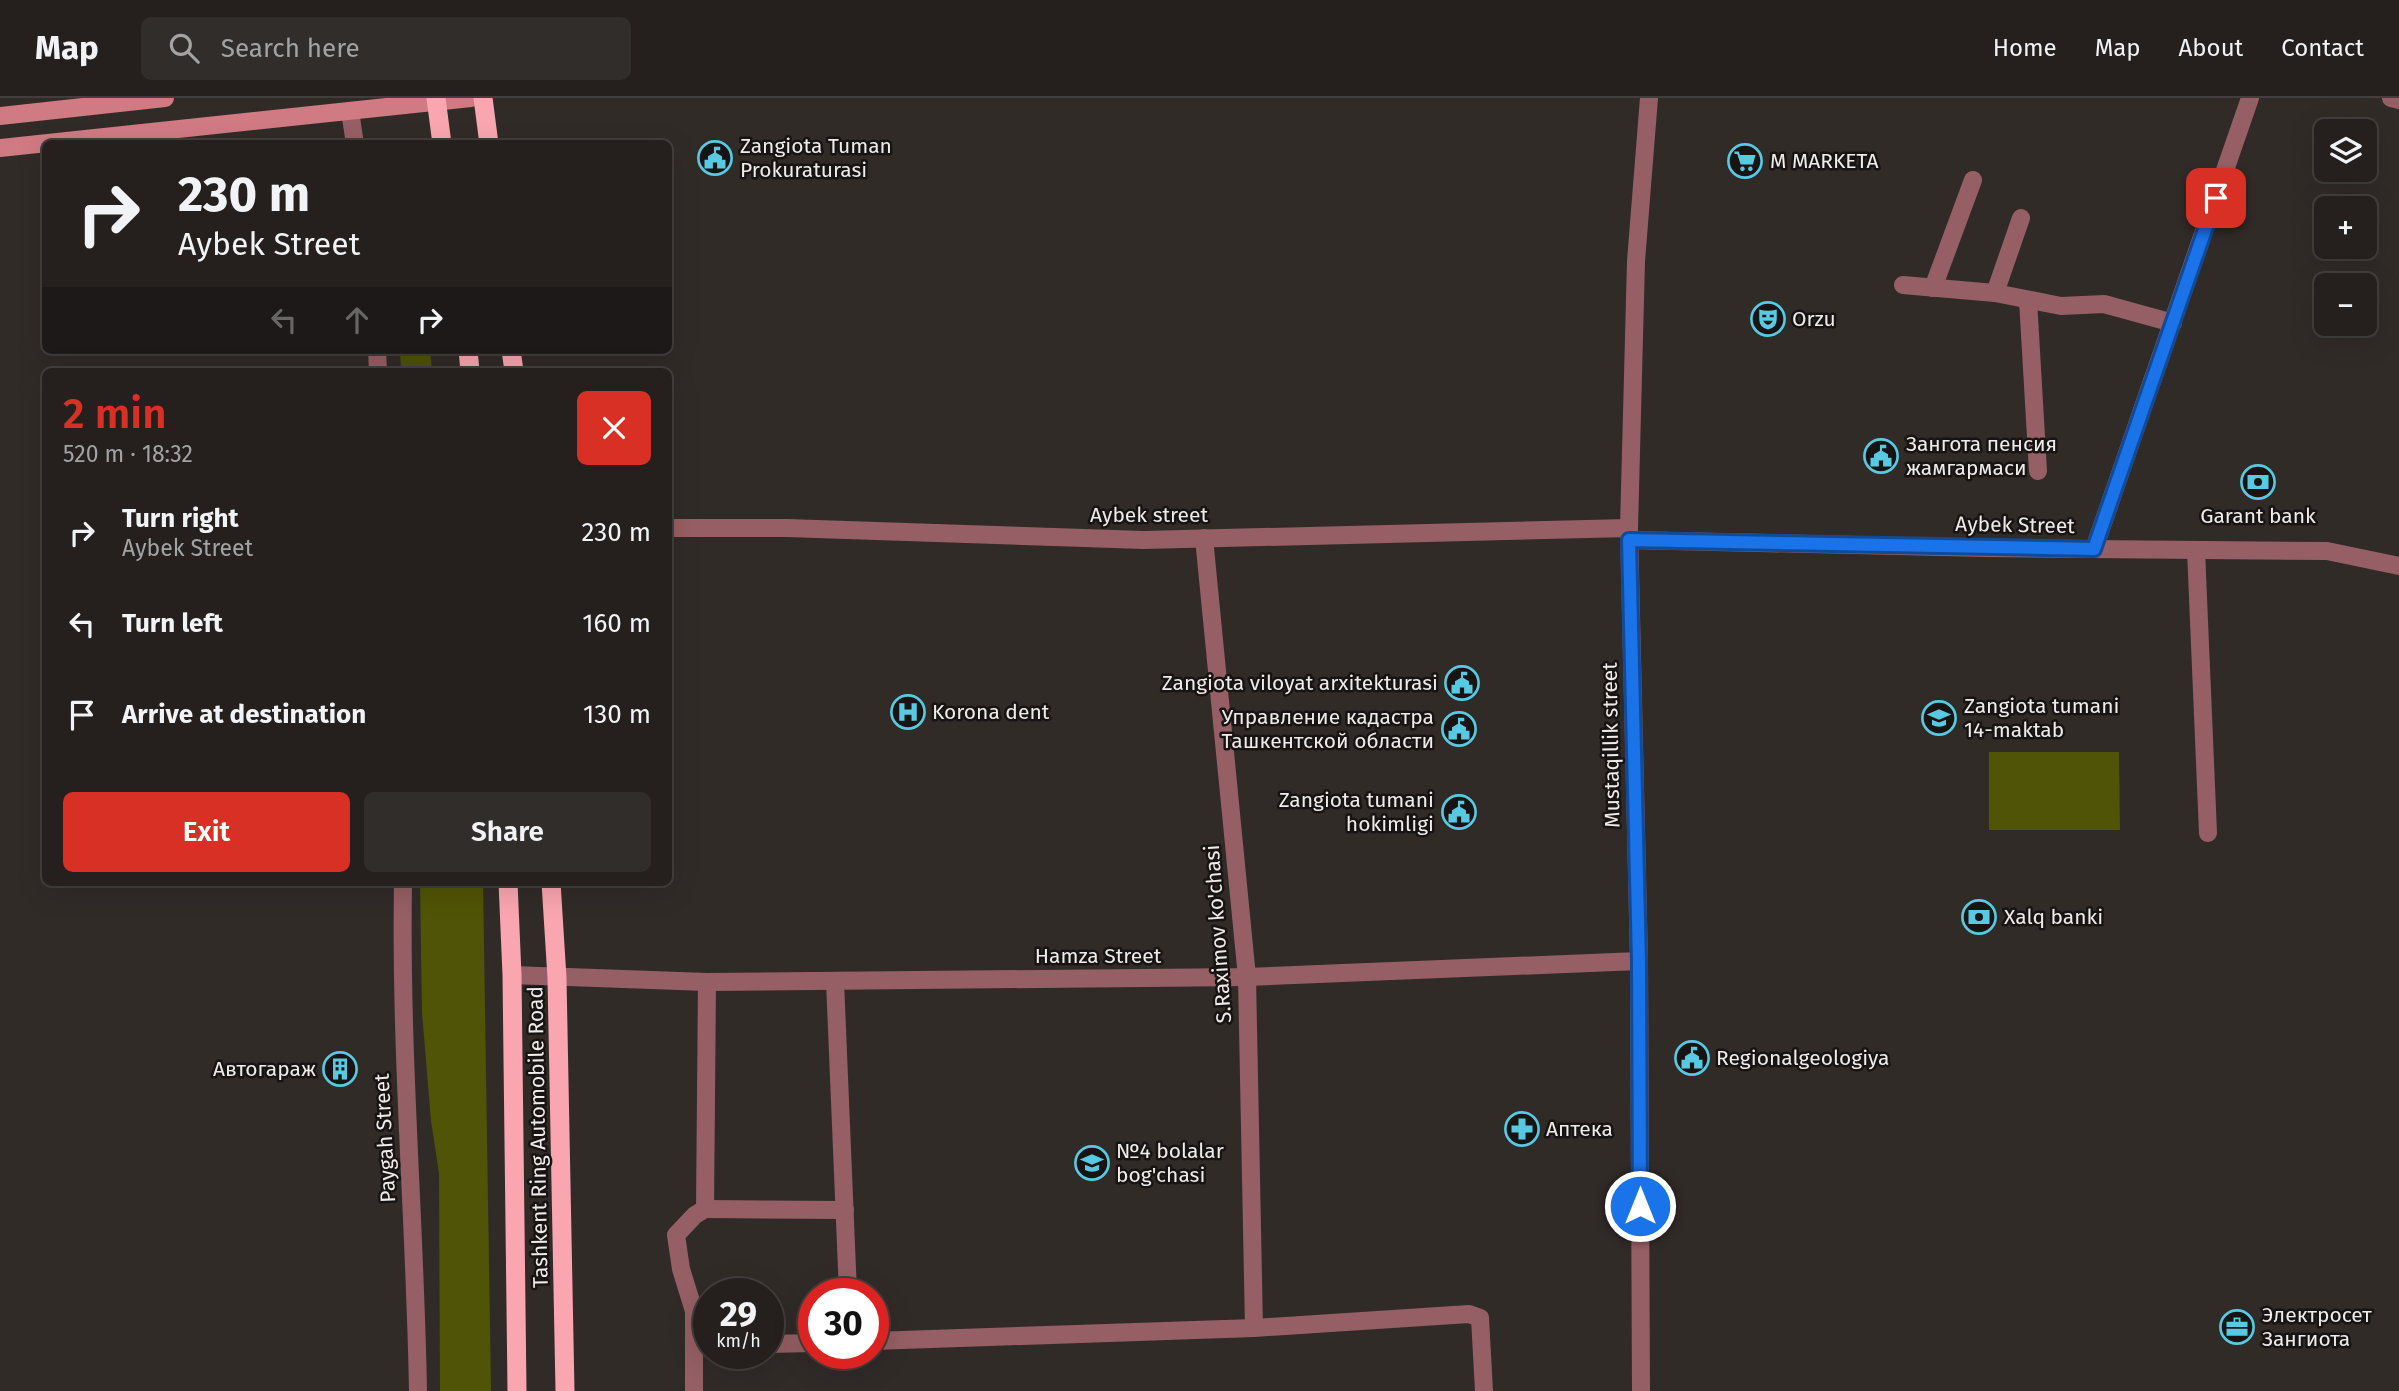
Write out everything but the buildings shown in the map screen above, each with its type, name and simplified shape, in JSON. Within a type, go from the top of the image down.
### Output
[{"type":"highway","points":[[482,98],[488,140]]},
{"type":"highway","points":[[436,100],[441,140]]},
{"type":"highway","name":"Tashkent Ring Automobile Road","points":[[508,886],[512,975],[517,1391]]},
{"type":"highway","name":"Tashkent Ring Automobile Road","points":[[551,886],[556,978],[565,1391]]},
{"type":"main road","points":[[0,116],[165,98]]},
{"type":"main road","points":[[76,140],[471,98]]},
{"type":"main road","points":[[0,148],[42,144]]},
{"type":"street","name":"Mustaqillik street","points":[[1641,1391],[1639,961],[1629,534],[1636,261],[1648,98]]},
{"type":"street","points":[[2094,549],[2250,98]]},
{"type":"street","points":[[2391,98],[2399,100]]},
{"type":"street","points":[[350,111],[354,140]]},
{"type":"street","points":[[1933,288],[1973,180]]},
{"type":"street","points":[[1995,293],[2021,218]]},
{"type":"street","points":[[1903,285],[1995,293],[2061,306],[2104,304],[2173,323]]},
{"type":"street","points":[[2028,300],[2038,471]]},
{"type":"street","name":"Aybek street","points":[[672,528],[786,528],[1144,540],[1629,534]]},
{"type":"street","name":"Aybek Street","points":[[1629,534],[2094,549],[2326,551],[2399,566]]},
{"type":"street","name":"S.Raximov ko'chasi","points":[[1204,538],[1247,977],[1254,1328]]},
{"type":"street","points":[[2196,550],[2208,833]]},
{"type":"street","name":"Paygah Street","points":[[403,886],[401,971],[405,1107],[416,1272],[418,1391]]},
{"type":"street","name":"Hamza Street","points":[[512,975],[707,982],[1247,977],[1639,961]]},
{"type":"street","points":[[835,981],[847,1278]]},
{"type":"street","points":[[705,1209],[707,982]]},
{"type":"street","points":[[693,1308],[681,1269],[676,1235],[684,1224],[705,1209],[845,1210]]},
{"type":"street","points":[[889,1340],[1254,1328],[1469,1314],[1480,1318],[1484,1391]]},
{"type":"street","points":[[694,1391],[698,1369]]},
{"type":"shaded area","points":[[400,354],[430,354],[432,368],[401,368]]},
{"type":"shaded area","points":[[1989,752],[2119,752],[2120,830],[1989,830]]},
{"type":"shaded area","points":[[420,886],[483,886],[491,1391],[440,1391],[439,1173],[431,1121],[422,1012]]},
{"type":"place","name":"Zangiota Tuman Prokuraturasi","points":[[715,158]]},
{"type":"place","name":"M MARKETA","points":[[1745,161]]},
{"type":"place","name":"Orzu","points":[[1768,319]]},
{"type":"place","name":"Зангота пенсия жамгармаси","points":[[1881,456]]},
{"type":"place","name":"Garant bank","points":[[2258,482]]},
{"type":"place","name":"Zangiota viloyat arxitekturasi","points":[[1462,683]]},
{"type":"place","name":"Korona dent","points":[[908,712]]},
{"type":"place","name":"Zangiota tumani 14-maktab","points":[[1939,718]]},
{"type":"place","name":"Управление кадастра Ташкентской области","points":[[1459,729]]},
{"type":"place","name":"Zangiota tumani hokimligi","points":[[1459,812]]},
{"type":"place","name":"Xalq banki","points":[[1979,917]]},
{"type":"place","name":"Regionalgeologiya","points":[[1692,1058]]},
{"type":"place","name":"Автогараж","points":[[340,1069]]},
{"type":"place","name":"Аптека","points":[[1522,1129]]},
{"type":"place","name":"№4 bolalar bog'chasi","points":[[1092,1163]]},
{"type":"place","name":"Электросет Зангиота","points":[[2237,1327]]},
{"type":"route","points":[[1640,1206],[1639,961],[1629,540],[2094,549],[2216,198]]}]
